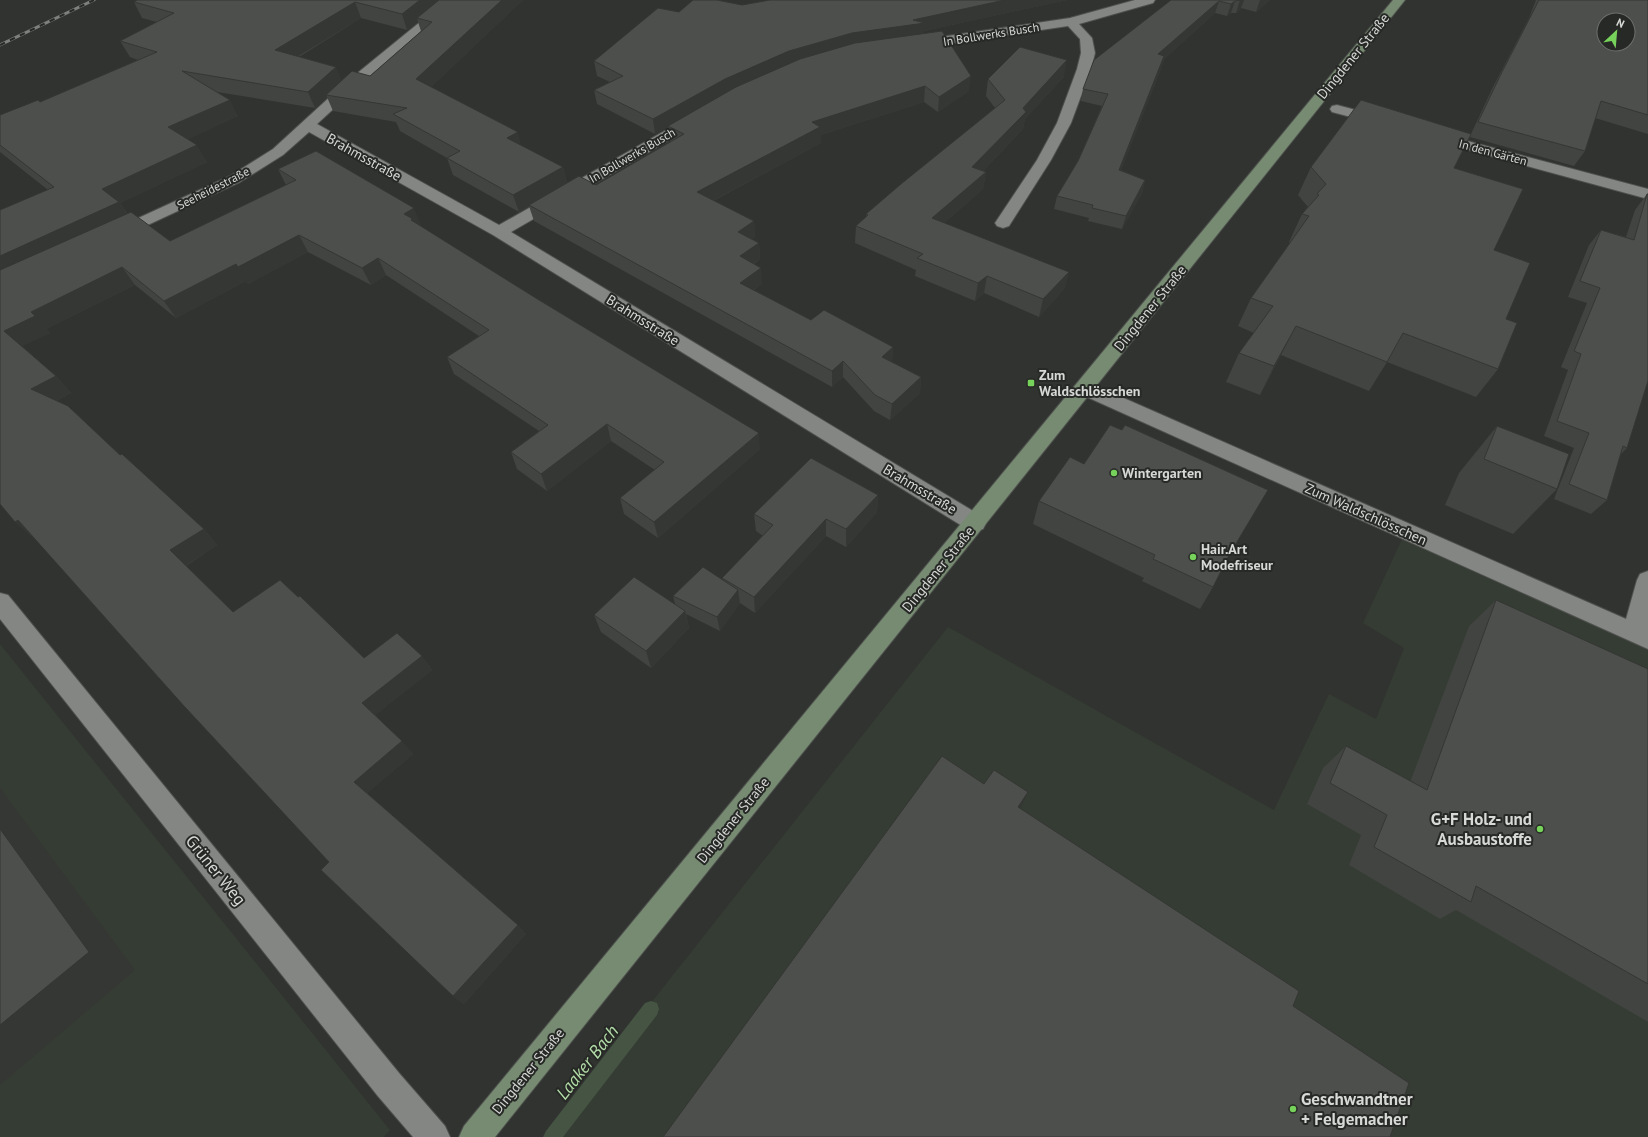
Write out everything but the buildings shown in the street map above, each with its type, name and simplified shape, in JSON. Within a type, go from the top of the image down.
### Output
[{"type":"main road","name":"Dingdener Straße","points":[[475,1137],[1399,0]]},
{"type":"street","name":"Seeheidestraße","points":[[103,240],[235,179],[278,152],[349,87],[455,0]]},
{"type":"street","name":"In Bollwerks Busch","points":[[905,46],[1071,22],[1149,0]]},
{"type":"street","points":[[1003,223],[1044,160],[1064,123],[1084,68],[1088,53],[1086,38],[1071,22]]},
{"type":"street","points":[[1337,109],[1394,125]]},
{"type":"street","name":"In Bollwerks Busch","points":[[499,232],[705,113]]},
{"type":"street","name":"Brahmsstraße","points":[[307,125],[499,232],[975,523]]},
{"type":"street","name":"In den Gärten","points":[[1425,133],[1648,194]]},
{"type":"street","name":"Zum Waldschlösschen","points":[[1085,388],[1641,636]]},
{"type":"street","points":[[1641,636],[1648,580]]},
{"type":"street","name":"Grüner Weg","points":[[0,602],[388,1084],[434,1137]]},
{"type":"shaded area","points":[[1404,535],[1648,648],[1648,1137],[545,1137],[948,627],[1274,810],[1329,694],[1376,719],[1404,648],[1363,623]]},
{"type":"shaded area","points":[[0,644],[390,1130],[384,1137],[0,1137]]},
{"type":"waterway","name":"Laaker Bach","points":[[552,1137],[651,1009]]},
{"type":"railway","points":[[0,45],[94,0]]},
{"type":"place","name":"Zum Waldschlösschen","points":[[1031,383]]},
{"type":"place","name":"Wintergarten","points":[[1114,473]]},
{"type":"place","name":"Hair.Art Modefriseur","points":[[1193,557]]},
{"type":"place","name":"G+F Holz- und Ausbaustoffe","points":[[1540,829]]},
{"type":"place","name":"Geschwandtner + Felgemacher","points":[[1293,1109]]}]
